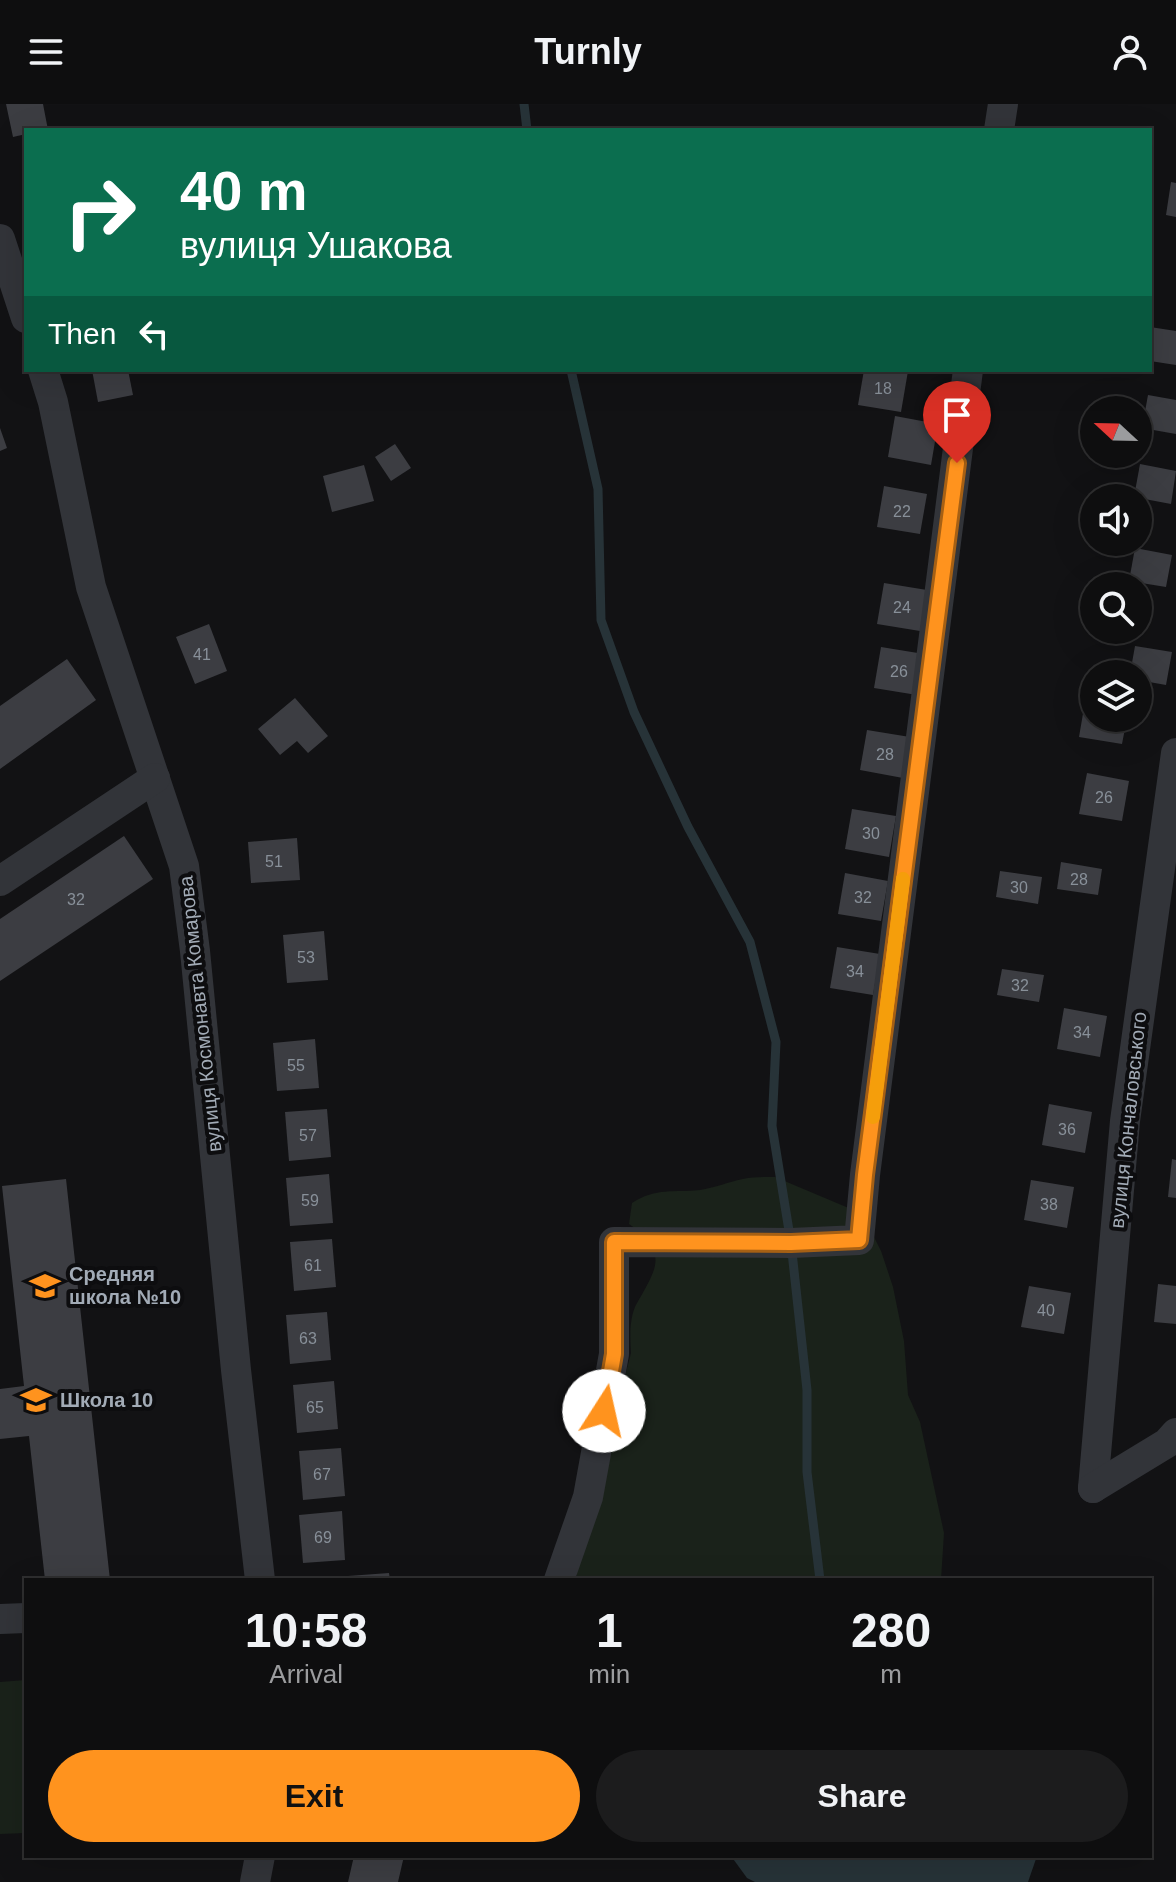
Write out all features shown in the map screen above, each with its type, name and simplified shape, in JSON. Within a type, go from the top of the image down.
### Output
[{"type":"street","points":[[999,128],[1003,104]]},
{"type":"street","points":[[0,239],[24,312]]},
{"type":"street","name":"вулиця Космонавта Комарова","points":[[44,372],[53,402],[91,587],[184,866],[260,1578]]},
{"type":"street","points":[[560,1578],[588,1497],[614,1354],[614,1242],[791,1243],[859,1240],[968,372]]},
{"type":"street","name":"вулиця Кончаловського","points":[[1176,753],[1125,1121],[1093,1488],[1167,1443],[1176,1433]]},
{"type":"street","points":[[0,881],[155,778]]},
{"type":"street","points":[[0,1619],[24,1618]]},
{"type":"street","points":[[255,1882],[260,1858]]},
{"type":"shaded area","points":[[775,1177],[851,1209],[870,1229],[881,1251],[893,1287],[904,1341],[908,1395],[920,1422],[944,1533],[941,1578],[577,1578],[576,1566],[631,1353],[633,1314],[656,1261],[650,1243],[629,1224],[632,1203],[657,1193],[700,1190],[747,1178]]},
{"type":"shaded area","points":[[24,1680],[24,1833],[0,1834],[0,1682]]},
{"type":"shaded area","points":[[732,1858],[1036,1858],[1028,1882],[755,1882],[747,1878]]},
{"type":"building","points":[[6,104],[43,104],[48,128],[24,128],[24,134],[13,137]]},
{"type":"building","points":[[1171,182],[1176,183],[1176,217],[1166,215]]},
{"type":"building","points":[[1152,327],[1176,331],[1176,365],[1152,361]]},
{"type":"building","points":[[92,372],[128,372],[133,395],[98,402]]},
{"type":"building","points":[[864,372],[908,372],[901,412],[858,405]]},
{"type":"building","points":[[1148,395],[1176,400],[1176,434],[1152,430],[1152,396]]},
{"type":"building","points":[[895,416],[938,424],[931,465],[888,457]]},
{"type":"building","points":[[0,428],[7,448],[0,451]]},
{"type":"building","points":[[395,444],[411,468],[391,481],[375,457]]},
{"type":"building","points":[[364,465],[374,501],[332,512],[323,476]]},
{"type":"building","points":[[1152,466],[1176,471],[1171,504],[1152,500],[1152,484],[1136,484],[1139,468]]},
{"type":"building","points":[[884,486],[927,494],[920,534],[877,527]]},
{"type":"building","points":[[1152,551],[1172,555],[1166,587],[1152,585],[1152,572],[1131,572],[1134,556],[1152,556]]},
{"type":"building","points":[[884,583],[927,590],[920,631],[877,624]]},
{"type":"building","points":[[209,624],[227,671],[195,684],[176,637]]},
{"type":"building","points":[[1135,646],[1172,652],[1166,685],[1152,682],[1152,660],[1132,660]]},
{"type":"building","points":[[881,647],[924,654],[917,695],[874,688]]},
{"type":"building","points":[[67,659],[96,700],[0,769],[0,706]]},
{"type":"building","points":[[295,698],[328,736],[308,753],[297,741],[280,755],[258,729]]},
{"type":"building","points":[[867,730],[910,737],[903,778],[860,770]]},
{"type":"building","points":[[1080,731],[1124,732],[1122,744],[1079,737]]},
{"type":"building","points":[[1087,773],[1129,781],[1122,821],[1079,814]]},
{"type":"building","points":[[852,809],[896,816],[889,857],[845,849]]},
{"type":"building","points":[[124,836],[153,879],[0,981],[0,919]]},
{"type":"building","points":[[297,838],[300,880],[251,883],[248,842]]},
{"type":"building","points":[[1061,862],[1102,869],[1098,895],[1057,889]]},
{"type":"building","points":[[1000,871],[1042,877],[1038,904],[996,897]]},
{"type":"building","points":[[845,873],[888,881],[881,921],[838,914]]},
{"type":"building","points":[[324,931],[328,980],[287,983],[283,935]]},
{"type":"building","points":[[837,947],[880,954],[873,995],[830,988]]},
{"type":"building","points":[[1002,969],[1044,975],[1039,1002],[997,995]]},
{"type":"building","points":[[1064,1008],[1107,1016],[1100,1057],[1057,1049]]},
{"type":"building","points":[[315,1039],[319,1088],[277,1091],[273,1043]]},
{"type":"building","points":[[1049,1104],[1092,1112],[1085,1153],[1042,1145]]},
{"type":"building","points":[[327,1109],[331,1157],[289,1161],[285,1112]]},
{"type":"building","points":[[1172,1159],[1176,1160],[1176,1198],[1168,1197]]},
{"type":"building","points":[[329,1174],[333,1223],[290,1226],[286,1178]]},
{"type":"building","name":"Средняя школа №10","points":[[66,1179],[110,1578],[45,1578],[29,1436],[0,1439],[0,1389],[24,1386],[2,1186]]},
{"type":"building","points":[[1031,1180],[1074,1187],[1067,1228],[1024,1220]]},
{"type":"building","points":[[332,1239],[336,1287],[294,1291],[290,1242]]},
{"type":"building","points":[[1158,1284],[1176,1286],[1176,1324],[1154,1322]]},
{"type":"building","points":[[1029,1286],[1071,1293],[1064,1334],[1021,1327]]},
{"type":"building","points":[[327,1312],[331,1360],[290,1364],[286,1315]]},
{"type":"building","points":[[334,1381],[338,1429],[297,1433],[293,1385]]},
{"type":"building","points":[[341,1448],[345,1496],[303,1500],[299,1451]]},
{"type":"building","points":[[342,1511],[345,1560],[303,1563],[299,1515]]},
{"type":"building","points":[[389,1573],[390,1578],[348,1578]]},
{"type":"building","points":[[354,1858],[404,1858],[398,1882],[348,1882]]},
{"type":"waterway","points":[[524,104],[527,128]]},
{"type":"waterway","points":[[571,372],[598,489],[601,620],[634,712],[688,827],[750,942],[776,1042],[772,1126],[791,1243],[807,1390],[807,1472],[820,1578]]},
{"type":"slow traffic","points":[[873,1117],[903,879]]},
{"type":"place","name":"Средняя школа №10","points":[[45,1286]]},
{"type":"place","name":"Школа 10","points":[[36,1400]]},
{"type":"route","points":[[604,1411],[614,1354],[614,1242],[791,1243],[859,1240],[957,463]]}]
